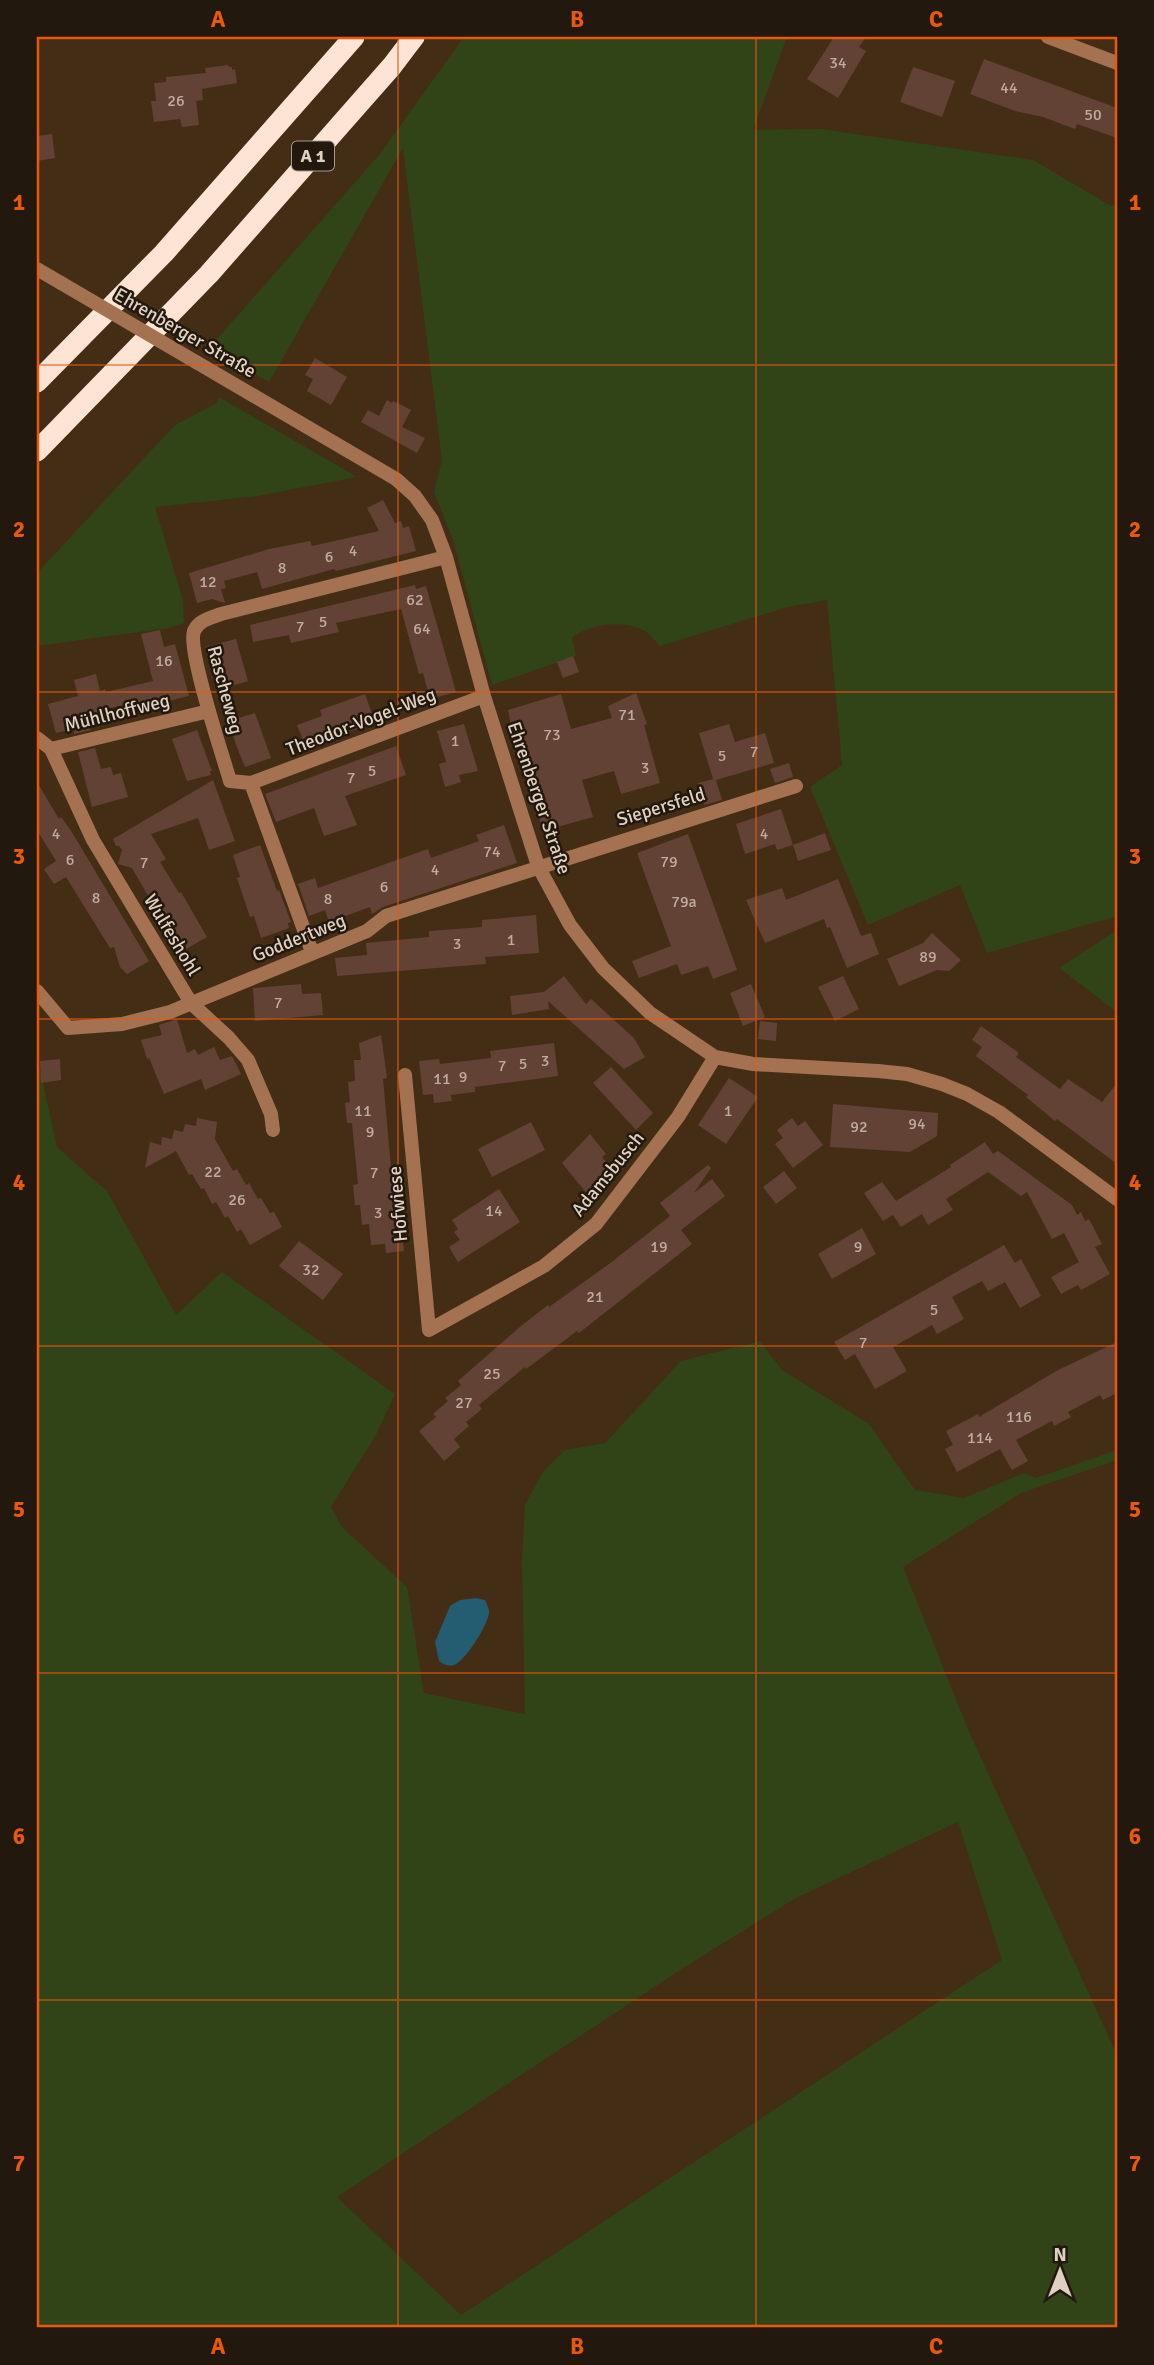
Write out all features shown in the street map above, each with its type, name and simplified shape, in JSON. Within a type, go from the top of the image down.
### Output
[{"type":"highway","name":"A 1","points":[[37,382],[164,253],[354,37]]},
{"type":"highway","name":"A 1","points":[[37,451],[209,274],[392,66],[414,37]]},
{"type":"street","points":[[1048,37],[1117,63]]},
{"type":"street","name":"Ehrenberger Straße","points":[[37,270],[396,479],[415,496],[432,520],[446,558],[484,696],[538,866],[570,925],[603,968],[650,1013],[715,1057],[753,1064],[878,1070],[907,1074],[942,1084],[999,1112],[1117,1199]]},
{"type":"street","name":"Rascheweg","points":[[251,783],[230,781],[192,643],[200,622],[221,614],[446,558]]},
{"type":"street","name":"Theodor-Vogel-Weg","points":[[251,783],[484,696]]},
{"type":"street","name":"Mühlhoffweg","points":[[37,738],[51,749],[209,711]]},
{"type":"street","name":"Wulfeshohl","points":[[51,749],[93,840],[191,1003],[229,1038],[247,1060],[271,1114],[273,1130]]},
{"type":"street","points":[[251,783],[312,952]]},
{"type":"street","name":"Siepersfeld","points":[[538,866],[796,786]]},
{"type":"street","name":"Goddertweg","points":[[37,990],[68,1028],[122,1024],[170,1012],[367,931],[386,916],[538,866]]},
{"type":"street","name":"Adamsbusch","points":[[429,1330],[544,1266],[596,1224],[678,1117],[715,1057]]},
{"type":"street","name":"Hofwiese","points":[[405,1075],[429,1330]]},
{"type":"green space","points":[[464,37],[787,37],[753,130],[821,129],[1033,160],[1111,206],[1117,203],[1117,920],[1115,917],[987,953],[960,885],[868,925],[810,787],[842,765],[827,600],[788,607],[660,646],[645,631],[635,627],[616,624],[597,626],[572,638],[576,656],[492,685],[453,540],[434,492],[442,460],[403,148],[269,382],[209,348],[379,155]]},
{"type":"green space","points":[[219,397],[357,477],[258,496],[155,507],[183,600],[184,623],[168,628],[37,646],[37,573],[175,425],[217,403]]},
{"type":"green space","points":[[1117,930],[1117,1012],[1059,968]]},
{"type":"green space","points":[[37,1057],[57,1147],[107,1191],[176,1315],[222,1272],[395,1394],[376,1435],[331,1507],[342,1527],[407,1587],[424,1693],[525,1714],[522,1561],[525,1505],[542,1473],[565,1450],[605,1443],[681,1361],[760,1341],[782,1370],[869,1424],[915,1490],[964,1498],[1024,1473],[1036,1478],[1117,1450],[1117,1460],[1021,1493],[903,1567],[967,1727],[1117,2055],[1117,2328],[37,2328]],"holes":[[[958,1822],[1002,1960],[461,2315],[337,2197],[680,1970],[796,1898]]]},
{"type":"water","points":[[460,1600],[485,1600],[488,1607],[486,1624],[459,1662],[452,1666],[444,1664],[439,1661],[435,1642],[450,1606]]},
{"type":"building","points":[[834,37],[866,37],[859,47],[866,51],[838,98],[807,79]]},
{"type":"building","points":[[984,59],[1117,108],[1117,138],[1077,124],[1075,129],[970,94]]},
{"type":"building","points":[[228,65],[232,70],[235,69],[237,83],[202,89],[203,100],[196,101],[199,125],[182,127],[180,119],[154,122],[151,101],[156,101],[154,83],[166,82],[166,77],[206,73],[205,68]]},
{"type":"building","points":[[913,67],[955,81],[942,117],[900,102]]},
{"type":"building","points":[[52,134],[55,158],[37,161],[37,136]]},
{"type":"building","points":[[315,358],[347,377],[331,405],[307,391],[313,379],[305,375]]},
{"type":"building","points":[[387,400],[411,410],[402,427],[425,438],[417,453],[361,422],[368,410],[379,416]]},
{"type":"building","points":[[383,500],[395,523],[401,521],[403,528],[409,526],[416,551],[336,571],[334,569],[262,589],[257,572],[224,581],[226,588],[221,589],[225,603],[212,599],[197,603],[189,573],[269,549],[310,541],[312,546],[379,531],[367,508]]},
{"type":"building","points":[[415,585],[416,589],[426,586],[456,692],[430,699],[423,673],[419,674],[401,609],[336,623],[339,632],[291,643],[289,635],[253,642],[250,625]]},
{"type":"building","points":[[160,630],[164,647],[175,644],[189,696],[159,703],[158,698],[105,709],[108,720],[89,725],[91,730],[74,734],[73,729],[56,733],[48,704],[78,696],[74,680],[96,674],[100,691],[105,689],[106,692],[153,681],[141,634]]},
{"type":"building","points":[[236,639],[248,681],[219,690],[220,679],[213,657],[205,647]]},
{"type":"building","points":[[573,656],[579,672],[563,678],[557,662]]},
{"type":"building","points":[[636,693],[647,724],[644,725],[660,783],[621,794],[614,771],[582,780],[593,817],[543,831],[517,740],[514,740],[508,710],[561,694],[571,729],[612,718],[608,706]]},
{"type":"building","points":[[365,694],[374,719],[363,723],[365,726],[341,735],[340,732],[329,736],[327,731],[303,740],[297,725],[322,716],[320,710]]},
{"type":"building","points":[[255,713],[271,758],[245,767],[229,721]]},
{"type":"building","points":[[464,724],[478,771],[459,775],[461,782],[445,787],[439,764],[446,762],[437,731]]},
{"type":"building","points":[[729,724],[735,742],[765,733],[774,763],[716,780],[722,800],[704,805],[698,783],[713,779],[699,733]]},
{"type":"building","points":[[197,730],[212,771],[211,775],[187,781],[172,739]]},
{"type":"building","points":[[396,746],[406,775],[345,796],[357,825],[324,836],[314,808],[276,822],[265,794]]},
{"type":"building","points":[[95,748],[101,769],[111,767],[113,775],[121,773],[128,797],[92,807],[78,752]]},
{"type":"building","points":[[789,763],[793,777],[775,783],[770,769]]},
{"type":"building","points":[[213,780],[235,841],[209,850],[198,818],[151,834],[166,859],[160,862],[207,937],[181,952],[132,868],[118,864],[122,850],[116,846],[113,839]]},
{"type":"building","points":[[37,782],[59,819],[61,817],[70,829],[149,961],[127,974],[120,967],[114,947],[110,948],[66,877],[54,884],[44,869],[56,861],[37,830]]},
{"type":"building","points":[[781,809],[793,845],[777,850],[775,844],[745,854],[736,824]]},
{"type":"building","points":[[504,825],[517,863],[383,907],[372,914],[370,907],[329,922],[325,910],[309,916],[298,884],[315,878],[318,888],[428,849],[431,858],[479,841],[476,835]]},
{"type":"building","points":[[825,833],[831,850],[798,861],[793,845]]},
{"type":"building","points":[[688,834],[737,970],[713,979],[708,966],[681,975],[677,964],[639,978],[632,961],[671,946],[637,853]]},
{"type":"building","points":[[260,845],[291,922],[288,923],[289,928],[261,938],[254,916],[250,917],[237,878],[240,877],[233,855]]},
{"type":"building","points":[[838,879],[861,936],[871,933],[879,954],[847,968],[824,919],[765,943],[746,900],[782,888],[786,900]]},
{"type":"building","points":[[536,915],[539,953],[485,957],[486,964],[337,976],[335,958],[367,955],[366,943],[429,937],[429,931],[482,927],[482,920]]},
{"type":"building","points":[[932,933],[961,960],[949,971],[937,970],[899,986],[887,959],[923,943]]},
{"type":"building","points":[[564,976],[586,1004],[591,999],[634,1038],[645,1057],[624,1069],[548,1001],[549,1009],[512,1015],[510,996],[544,992]]},
{"type":"building","points":[[843,976],[859,1009],[835,1021],[818,987]]},
{"type":"building","points":[[301,984],[302,994],[321,993],[323,1015],[255,1021],[253,988]]},
{"type":"building","points":[[751,984],[765,1017],[743,1026],[730,993]]},
{"type":"building","points":[[177,1019],[187,1053],[195,1049],[198,1055],[214,1047],[220,1060],[232,1056],[241,1074],[205,1090],[201,1079],[164,1094],[141,1040],[162,1035],[159,1025]]},
{"type":"building","points":[[760,1021],[777,1023],[776,1041],[758,1039]]},
{"type":"building","points":[[981,1026],[1019,1053],[1016,1057],[1060,1089],[1068,1079],[1102,1102],[1117,1083],[1117,1164],[1057,1119],[1055,1121],[1026,1097],[1028,1095],[976,1056],[982,1047],[972,1040]]},
{"type":"building","points":[[381,1035],[387,1078],[383,1079],[396,1222],[401,1221],[404,1251],[386,1253],[385,1244],[371,1245],[369,1224],[362,1225],[360,1205],[355,1205],[353,1185],[358,1184],[352,1123],[347,1123],[345,1103],[350,1102],[348,1082],[355,1081],[354,1060],[361,1060],[359,1043]]},
{"type":"building","points":[[554,1043],[558,1076],[475,1087],[475,1092],[451,1095],[452,1101],[434,1103],[433,1094],[423,1095],[419,1061],[439,1059],[440,1064],[491,1058],[490,1051]]},
{"type":"building","points":[[60,1059],[61,1080],[41,1083],[40,1061]]},
{"type":"building","points":[[611,1067],[653,1113],[636,1130],[593,1083]]},
{"type":"building","points":[[729,1078],[758,1097],[726,1144],[698,1125]]},
{"type":"building","points":[[833,1104],[938,1113],[937,1136],[910,1152],[830,1147]]},
{"type":"building","points":[[197,1118],[217,1122],[215,1139],[233,1171],[237,1169],[246,1185],[249,1183],[270,1213],[274,1212],[282,1227],[250,1245],[241,1229],[237,1232],[228,1216],[225,1218],[216,1202],[212,1204],[204,1188],[201,1189],[192,1174],[189,1175],[176,1151],[145,1168],[150,1142],[161,1145],[162,1137],[172,1139],[174,1130],[183,1132],[185,1124],[196,1126]]},
{"type":"building","points":[[792,1118],[798,1126],[805,1121],[823,1145],[793,1168],[775,1144],[783,1138],[777,1130]]},
{"type":"building","points":[[531,1122],[545,1150],[492,1177],[478,1149]]},
{"type":"building","points":[[590,1134],[606,1154],[602,1157],[615,1173],[588,1195],[562,1163]]},
{"type":"building","points":[[985,1142],[993,1154],[998,1151],[1072,1205],[1077,1215],[1081,1212],[1085,1221],[1089,1219],[1102,1244],[1095,1247],[1110,1274],[1081,1290],[1078,1285],[1061,1294],[1051,1277],[1079,1262],[1064,1233],[1052,1239],[1027,1192],[1021,1196],[988,1172],[946,1199],[953,1210],[928,1225],[922,1214],[901,1227],[893,1215],[883,1221],[864,1193],[882,1182],[896,1201]]},
{"type":"building","points":[[708,1165],[711,1168],[694,1193],[712,1179],[725,1196],[681,1230],[692,1244],[579,1333],[577,1331],[526,1369],[525,1367],[479,1405],[482,1409],[466,1422],[469,1426],[454,1439],[460,1447],[444,1461],[419,1431],[436,1417],[433,1414],[448,1401],[445,1398],[461,1385],[458,1381],[521,1326],[609,1264],[670,1216],[660,1203]]},
{"type":"building","points":[[784,1171],[797,1188],[776,1204],[763,1187]]},
{"type":"building","points":[[499,1189],[520,1222],[458,1262],[449,1247],[460,1240],[454,1232],[458,1229],[452,1220]]},
{"type":"building","points":[[862,1228],[876,1254],[832,1279],[818,1254]]},
{"type":"building","points":[[299,1241],[343,1274],[323,1300],[279,1266]]},
{"type":"building","points":[[1004,1245],[1015,1263],[1021,1259],[1041,1296],[1020,1308],[1005,1282],[988,1291],[982,1281],[952,1297],[964,1319],[937,1334],[932,1325],[893,1347],[907,1371],[875,1389],[855,1354],[845,1360],[834,1342]]},
{"type":"building","points":[[1117,1342],[1117,1393],[1103,1400],[1100,1395],[1068,1412],[1071,1417],[1054,1426],[1052,1421],[1016,1440],[1028,1461],[1012,1470],[1000,1449],[957,1472],[945,1449],[953,1445],[946,1431],[978,1414],[979,1417],[1058,1370]]}]
